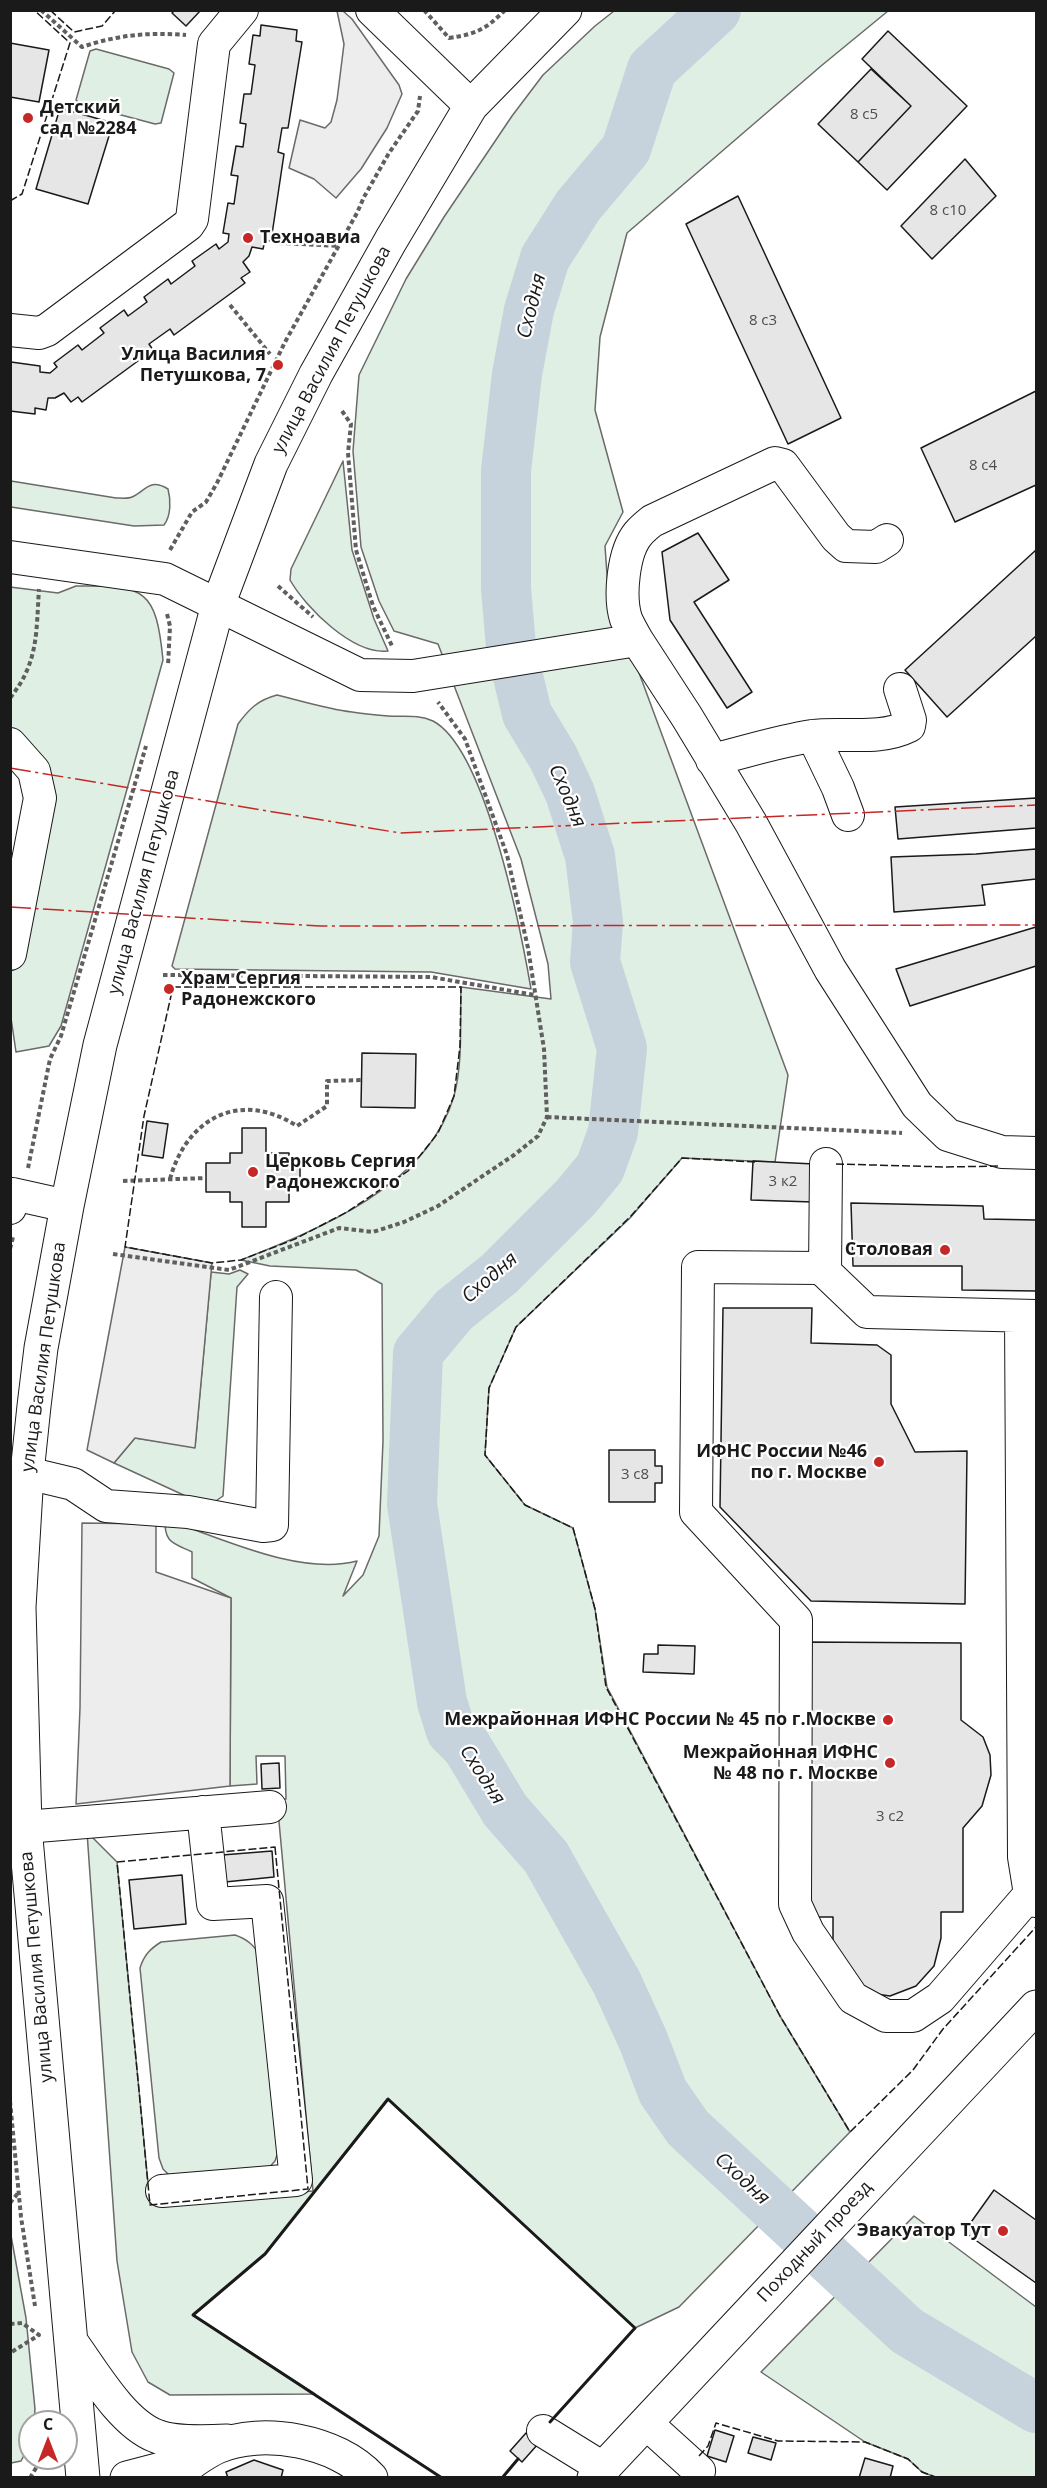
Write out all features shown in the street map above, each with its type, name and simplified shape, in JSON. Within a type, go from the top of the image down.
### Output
[{"type":"main road","name":"улица Василия Петушкова","points":[[83,2478],[56,2343],[25,1827],[19,1606],[27,1473],[41,1348],[66,1206],[100,1045],[218,605],[272,464],[316,374],[391,240],[471,105],[565,10]]},
{"type":"main road","name":"Походный проезд","points":[[598,2473],[1036,2007]]},
{"type":"main road","points":[[56,2343],[135,2422],[157,2436],[200,2442],[273,2439],[305,2442],[334,2450],[364,2470],[371,2478]]},
{"type":"main road","points":[[128,2478],[182,2469],[219,2447],[243,2440]]},
{"type":"street","points":[[10,330],[39,333],[47,330],[188,225],[192,219],[214,44],[242,10]]},
{"type":"street","points":[[372,10],[471,105]]},
{"type":"street","points":[[887,540],[876,547],[846,546],[836,537],[783,465],[775,463],[652,521],[637,535],[627,557],[623,580],[626,619],[752,823],[830,969],[917,1104],[948,1135],[1002,1152],[1036,1154]]},
{"type":"street","points":[[10,557],[165,579],[360,675],[413,676],[637,640]]},
{"type":"street","points":[[712,760],[813,736],[879,735],[902,729],[909,726],[910,720],[900,689]]},
{"type":"street","points":[[813,736],[848,815]]},
{"type":"street","points":[[10,744],[34,771],[40,798],[10,954]]},
{"type":"street","points":[[825,1272],[826,1164]]},
{"type":"street","points":[[14,1197],[66,1206]]},
{"type":"street","points":[[698,1267],[821,1269],[825,1272],[867,1312],[1029,1316],[1024,1857],[1033,1897],[940,1998],[913,2016],[886,2016],[853,1998],[808,1932],[795,1904],[796,1620],[696,1512],[698,1267]]},
{"type":"street","points":[[27,1473],[73,1484],[106,1506],[180,1511],[263,1526],[272,1525],[276,1297]]},
{"type":"street","points":[[25,1827],[270,1807]]},
{"type":"street","points":[[162,2191],[296,2180],[267,1901],[213,1904],[203,1812]]},
{"type":"street","points":[[646,2423],[705,2476]]},
{"type":"street","points":[[543,2431],[598,2473]]},
{"type":"path","points":[[41,10],[82,47],[111,37],[146,33],[217,38]]},
{"type":"path","points":[[424,10],[449,38],[485,30],[505,10]]},
{"type":"path","points":[[170,550],[192,512],[206,502],[218,483],[285,342],[379,170],[418,111],[421,91]]},
{"type":"path","points":[[279,243],[339,246]]},
{"type":"path","points":[[230,305],[270,354]]},
{"type":"path","points":[[112,1254],[229,1270],[339,1228],[373,1232],[404,1222],[438,1206],[514,1155],[538,1136],[546,1117],[544,1049],[528,948],[507,855],[465,739],[432,693],[413,676],[394,650],[373,606],[356,550],[348,453],[351,424],[342,411]]},
{"type":"path","points":[[278,586],[321,624]]},
{"type":"path","points":[[10,698],[21,686],[31,664],[37,634],[38,596]]},
{"type":"path","points":[[167,612],[170,626],[168,671]]},
{"type":"path","points":[[10,1249],[14,1197],[50,1059],[61,1036],[148,740]]},
{"type":"path","points":[[163,975],[431,977],[535,995]]},
{"type":"path","points":[[170,1179],[181,1149],[190,1136],[215,1117],[229,1112],[259,1110],[273,1113],[297,1126],[327,1106],[327,1081],[362,1080]]},
{"type":"path","points":[[546,1117],[904,1133]]},
{"type":"path","points":[[123,1181],[206,1178]]},
{"type":"path","points":[[10,2101],[19,2193],[36,2311]]},
{"type":"path","points":[[10,2203],[19,2193]]},
{"type":"path","points":[[10,2324],[22,2323],[56,2343]]},
{"type":"path","points":[[37,2323],[39,2335]]},
{"type":"path","points":[[10,2353],[39,2335]]},
{"type":"green space","points":[[614,11],[888,11],[627,233],[600,337],[595,410],[623,512],[605,546],[608,589],[788,1075],[775,1162],[682,1158],[630,1218],[516,1327],[489,1388],[485,1455],[525,1505],[573,1528],[595,1609],[607,1687],[780,2016],[850,2132],[679,2307],[635,2328],[388,2100],[265,2254],[193,2315],[315,2394],[170,2395],[148,2382],[132,2352],[117,2261],[87,1832],[117,1862],[150,2204],[313,2191],[277,1800],[286,1799],[285,1756],[256,1756],[257,1784],[230,1786],[231,1598],[192,1578],[192,1552],[168,1538],[165,1519],[235,1545],[286,1559],[334,1564],[357,1561],[343,1596],[363,1575],[379,1536],[383,1441],[382,1284],[356,1270],[270,1266],[241,1260],[304,1234],[367,1200],[396,1179],[421,1155],[441,1128],[454,1096],[460,1056],[461,987],[551,999],[548,964],[521,859],[438,644],[394,631],[379,601],[361,547],[353,451],[359,375],[406,279],[444,217],[512,116],[543,75]]},
{"type":"green space","points":[[96,49],[169,69],[174,73],[161,123],[155,124],[80,104],[76,100],[90,51]]},
{"type":"green space","points":[[343,461],[352,550],[374,619],[388,651],[360,646],[332,628],[307,603],[290,580],[291,569]]},
{"type":"green space","points":[[11,481],[116,498],[132,497],[156,484],[168,489],[169,513],[164,525],[134,526],[11,507]]},
{"type":"green space","points":[[76,586],[118,587],[143,596],[151,606],[156,619],[163,660],[61,1026],[49,1046],[16,1052],[10,1011],[11,865],[27,868],[44,832],[11,729],[10,587],[58,593]]},
{"type":"green space","points":[[277,695],[343,711],[384,716],[422,717],[433,721],[452,738],[469,767],[485,803],[498,844],[510,886],[531,989],[431,972],[175,969],[172,966],[238,724],[254,706]]},
{"type":"green space","points":[[240,1270],[248,1274],[237,1287],[223,1496],[213,1503],[190,1498],[114,1463],[135,1438],[195,1447],[211,1272],[229,1274]]},
{"type":"green space","points":[[235,1935],[250,1943],[261,1957],[280,2146],[275,2161],[265,2172],[174,2180],[163,2169],[159,2158],[140,1968],[143,1959],[161,1942]]},
{"type":"green space","points":[[914,2216],[1036,2307],[1036,2477],[938,2478],[922,2472],[908,2459],[865,2442],[761,2372]]},
{"type":"green space","points":[[10,2230],[26,2318],[35,2409],[18,2410],[18,2462],[11,2463]]},
{"type":"shaded area","points":[[337,11],[343,11],[352,19],[399,85],[402,94],[387,128],[361,169],[336,198],[314,179],[289,168],[300,120],[325,128],[331,122],[337,100],[344,44]]},
{"type":"shaded area","points":[[125,1247],[212,1263],[195,1448],[135,1438],[114,1463],[87,1450]]},
{"type":"shaded area","points":[[82,1523],[156,1524],[156,1572],[231,1598],[230,1786],[76,1804],[80,1708]]},
{"type":"building","points":[[175,10],[201,10],[186,26],[172,13]]},
{"type":"building","points":[[261,25],[297,30],[296,41],[302,42],[288,128],[282,128],[278,152],[284,154],[271,241],[265,240],[263,249],[252,247],[249,256],[243,262],[250,272],[241,278],[245,283],[174,335],[170,329],[149,344],[153,350],[82,402],[78,397],[71,402],[64,393],[55,398],[48,398],[46,410],[35,408],[35,414],[10,411],[11,362],[40,366],[40,372],[50,373],[57,367],[54,363],[78,345],[82,350],[104,333],[100,328],[124,310],[128,316],[147,302],[144,297],[168,279],[171,284],[195,266],[192,261],[216,244],[219,249],[228,242],[229,234],[223,233],[228,203],[234,204],[238,176],[231,175],[236,146],[243,147],[246,124],[240,123],[244,94],[251,94],[255,65],[249,64],[253,35],[260,36]]},
{"type":"building","points":[[888,31],[967,106],[887,190],[858,162],[911,106],[862,59]]},
{"type":"building","points":[[10,43],[49,50],[39,102],[10,97]]},
{"type":"building","points":[[871,69],[911,106],[858,162],[818,124]]},
{"type":"building","points":[[60,108],[113,123],[88,204],[36,189]]},
{"type":"building","points":[[965,159],[996,196],[932,259],[901,226]]},
{"type":"building","points":[[738,196],[841,418],[788,444],[686,224]]},
{"type":"building","points":[[1036,391],[1036,485],[955,522],[921,448]]},
{"type":"building","points":[[698,533],[729,580],[694,602],[752,692],[727,708],[670,620],[662,552]]},
{"type":"building","points":[[1036,550],[1036,636],[947,717],[905,670]]},
{"type":"building","points":[[1036,798],[1036,828],[898,839],[895,807]]},
{"type":"building","points":[[1036,849],[1036,879],[982,885],[985,905],[894,912],[891,857]]},
{"type":"building","points":[[1036,927],[1036,966],[910,1006],[896,969]]},
{"type":"building","points":[[362,1053],[416,1054],[415,1108],[361,1107]]},
{"type":"building","points":[[147,1121],[168,1124],[163,1158],[142,1155]]},
{"type":"building","name":"Церковь Сергия Радонежского","points":[[242,1128],[266,1128],[266,1153],[289,1153],[289,1167],[300,1167],[300,1187],[289,1187],[289,1202],[266,1202],[266,1227],[242,1227],[242,1202],[230,1202],[230,1192],[206,1192],[206,1163],[230,1163],[230,1153],[242,1153]]},
{"type":"building","points":[[753,1161],[814,1164],[813,1202],[751,1200]]},
{"type":"building","points":[[851,1203],[983,1206],[984,1219],[1036,1220],[1036,1291],[962,1290],[962,1266],[853,1266]]},
{"type":"building","points":[[723,1308],[812,1308],[811,1343],[877,1345],[891,1355],[891,1404],[915,1452],[967,1451],[965,1604],[811,1601],[720,1507]]},
{"type":"building","points":[[609,1450],[655,1450],[655,1466],[662,1466],[662,1483],[655,1483],[655,1502],[609,1502]]},
{"type":"building","points":[[805,1642],[961,1643],[961,1720],[983,1737],[990,1755],[991,1775],[982,1806],[963,1828],[963,1912],[941,1912],[941,1938],[934,1966],[916,1986],[890,1996],[862,1992],[833,1942],[833,1917],[809,1917]]},
{"type":"building","points":[[658,1645],[695,1646],[694,1674],[643,1672],[644,1654],[658,1654]]},
{"type":"building","points":[[279,1763],[280,1788],[262,1789],[261,1764]]},
{"type":"building","points":[[272,1851],[274,1877],[225,1882],[222,1855]]},
{"type":"building","points":[[182,1875],[186,1924],[134,1929],[129,1880]]},
{"type":"building","points":[[994,2190],[1036,2220],[1036,2283],[964,2232]]},
{"type":"building","points":[[715,2430],[734,2436],[726,2462],[707,2456]]},
{"type":"building","points":[[526,2433],[538,2444],[522,2462],[510,2451]]},
{"type":"building","points":[[753,2437],[776,2443],[771,2460],[748,2453]]},
{"type":"building","points":[[865,2458],[893,2466],[890,2478],[859,2478]]},
{"type":"building","points":[[254,2460],[283,2470],[281,2478],[228,2478],[226,2472]]},
{"type":"waterway","name":"Сходня","points":[[716,10],[652,69],[626,149],[578,206],[545,258],[529,310],[517,374],[506,471],[506,588],[511,647],[527,714],[553,757],[570,793],[590,856],[598,922],[595,962],[622,1048],[613,1132],[600,1168],[576,1197],[499,1274],[454,1310],[418,1353],[412,1504],[442,1702],[451,1731],[467,1747],[505,1810],[546,1857],[617,1983],[663,2092],[688,2128],[907,2331],[1036,2408]]},
{"type":"fence","points":[[10,201],[22,194],[70,43],[34,10]]},
{"type":"fence","points":[[50,10],[74,32],[102,26],[116,10]]},
{"type":"fence","points":[[173,987],[461,987],[460,1046],[454,1096],[438,1133],[408,1171],[347,1212],[295,1239],[241,1260],[212,1263],[125,1247],[144,1116],[173,987]]},
{"type":"fence","points":[[755,1162],[682,1158],[630,1217],[516,1327],[489,1388],[485,1455],[525,1505],[573,1528],[595,1609],[606,1687],[780,2016],[850,2132],[913,2070],[943,2029],[1036,1927]]},
{"type":"fence","points":[[836,1164],[1001,1166]]},
{"type":"fence","points":[[275,1847],[308,2189],[150,2205],[117,1862],[275,1847]]},
{"type":"fence","points":[[699,2456],[708,2446],[716,2423],[778,2441],[865,2442],[908,2459],[922,2472],[938,2478]]},
{"type":"wall","points":[[442,2478],[193,2315],[265,2254],[388,2099],[635,2328],[550,2422]]},
{"type":"wall","points":[[502,2478],[518,2459]]},
{"type":"power","points":[[10,768],[400,833],[1036,805]]},
{"type":"power","points":[[10,907],[320,926],[1036,925]]},
{"type":"place","name":"Детский сад №2284","points":[[28,118]]},
{"type":"place","name":"Техноавиа","points":[[248,238]]},
{"type":"place","name":"Улица Василия Петушкова, 7","points":[[278,365]]},
{"type":"place","name":"Храм Сергия Радонежского","points":[[169,989]]},
{"type":"place","name":"Церковь Сергия Радонежского","points":[[253,1172]]},
{"type":"place","name":"Столовая","points":[[945,1250]]},
{"type":"place","name":"ИФНС России №46 по г. Москве","points":[[879,1462]]},
{"type":"place","name":"Межрайонная ИФНС России № 45 по г.Москве","points":[[888,1720]]},
{"type":"place","name":"Межрайонная ИФНС № 48 по г. Москве","points":[[890,1763]]},
{"type":"place","name":"Эвакуатор Тут","points":[[1003,2231]]}]
